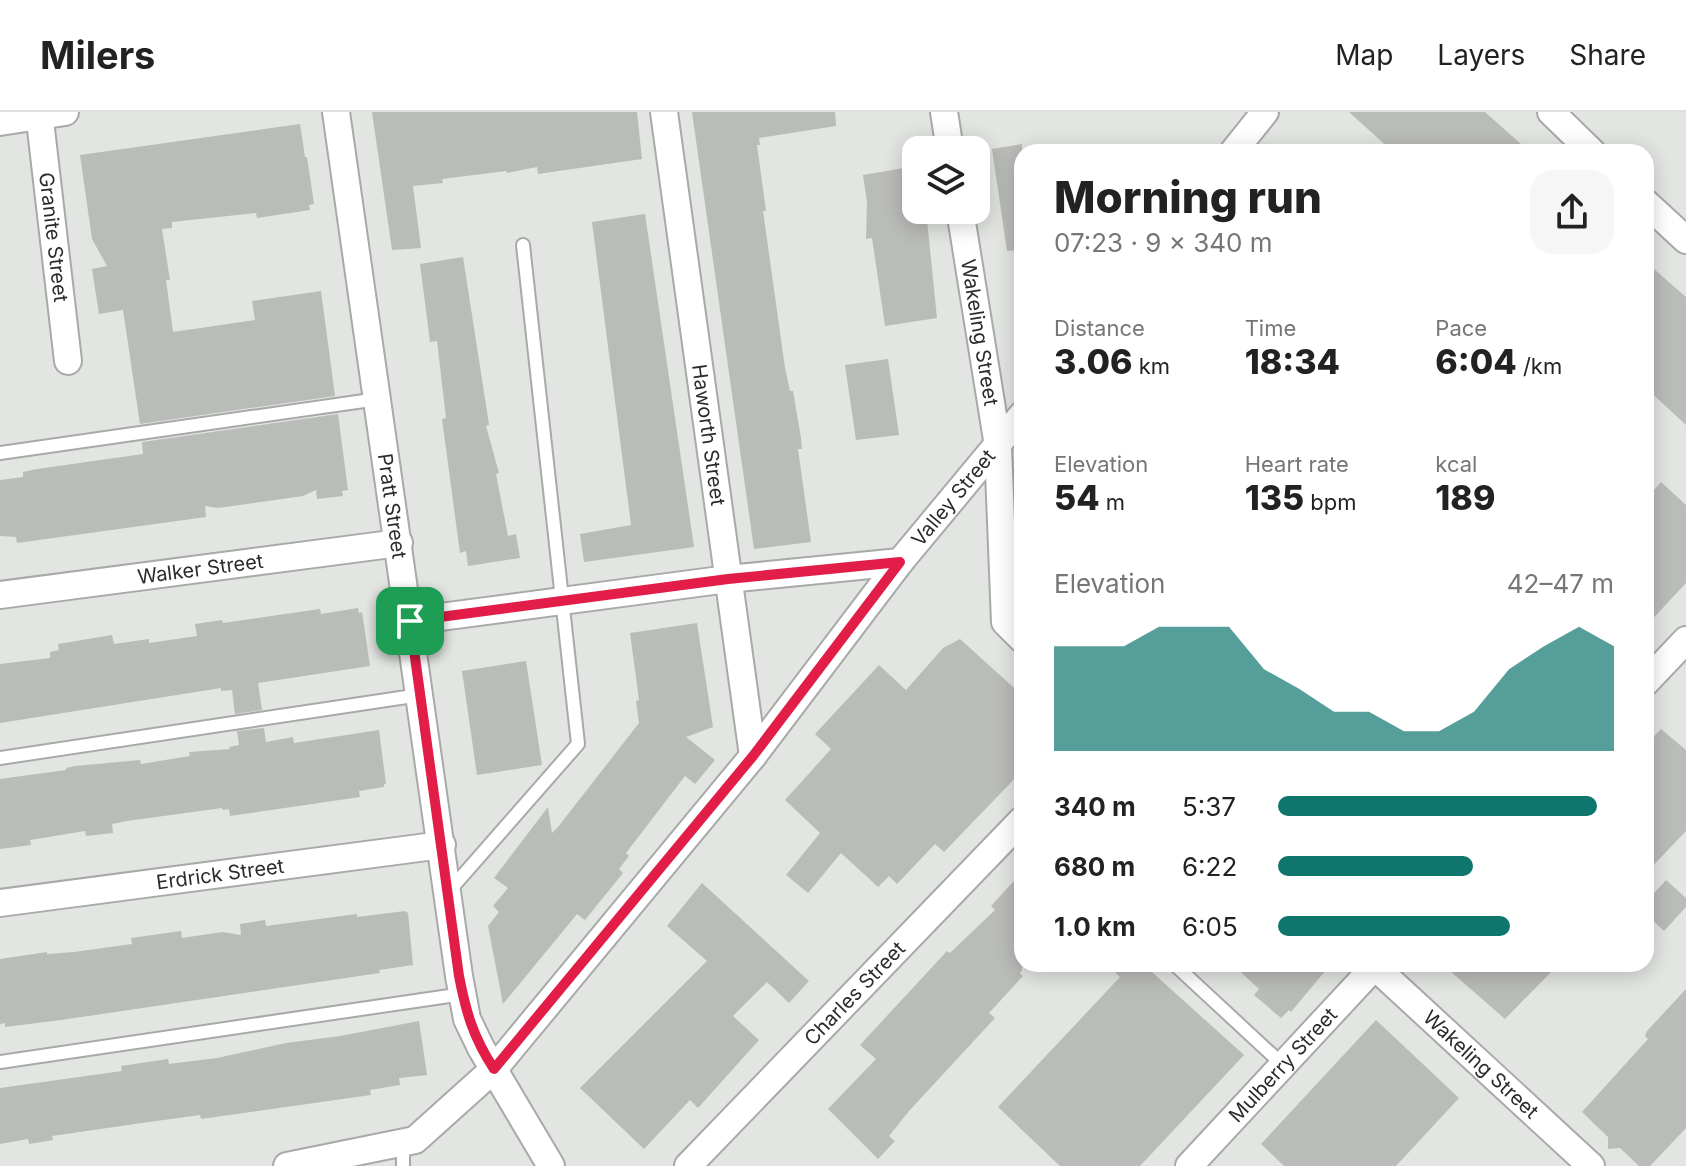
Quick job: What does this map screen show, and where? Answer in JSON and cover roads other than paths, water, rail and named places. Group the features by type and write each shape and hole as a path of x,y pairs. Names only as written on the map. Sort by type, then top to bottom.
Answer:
{"street":[{"name":"Pratt Street","path":"336,112 467,1019 551,1166"},
{"name":"Haworth Street","path":"664,112 753,756"},
{"path":"944,112 948,136"},
{"path":"1239,144 1265,112"},
{"path":"1551,112 1584,144"},
{"path":"0,122 48,113"},
{"name":"Granite Street","path":"48,113 68,361"},
{"path":"1654,210 1686,240"},
{"name":"Wakeling Street","path":"962,224 998,446 1005,622 1014,631"},
{"name":"Valley Street","path":"287,1166 403,1154 494,1069 753,756 900,562 1014,425"},
{"name":"Walker Street","path":"0,595 399,543"},
{"path":"410,621 728,579 900,562"},
{"path":"1654,674 1686,640"},
{"name":"Charles Street","path":"688,1166 1014,828"},
{"name":"Erdrick Street","path":"0,903 442,845"},
{"name":"Mulberry Street","path":"1189,1166 1368,972"},
{"name":"Wakeling Street","path":"1382,972 1591,1166"}],"lane":[{"path":"448,892 578,744 523,245"},
{"path":"0,453 378,399"},
{"path":"0,758 420,695"},
{"path":"1183,972 1283,1065"},
{"path":"0,1062 463,994"}]}
